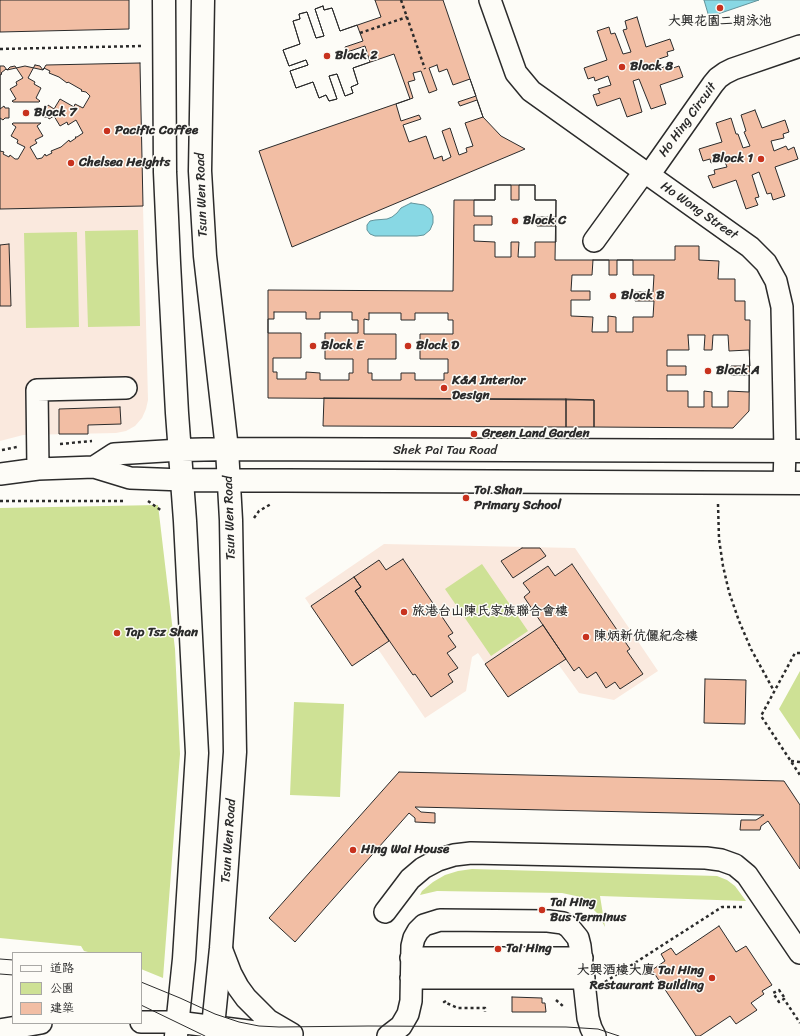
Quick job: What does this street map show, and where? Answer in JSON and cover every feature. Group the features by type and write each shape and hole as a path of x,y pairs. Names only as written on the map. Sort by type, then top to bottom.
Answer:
{"main road":[{"path":"164,0 165,172 169,271 183,480 197,753 184,959 176,1029"},
{"name":"Tsun Wen Road","path":"203,0 200,171 205,256 228,449 234,752 221,948 213,1032"},
{"name":"Shek Pai Tau Road","path":"180,450 792,451"},
{"name":"Shek Pai Tau Road","path":"183,480 792,483"}],"street":[{"name":"Ho Wong Street","path":"490,0 516,73 524,83 540,98 750,247 766,263 791,310 792,483"},
{"name":"Ho Hing Circuit","path":"594,241 647,174 718,78 733,69 800,46"},
{"path":"38,470 37,390 126,388"},
{"name":"Shek Pai Tau Road","path":"94,467 114,454 180,450"},
{"name":"Shek Pai Tau Road","path":"0,474 94,467 130,478 183,480"},
{"path":"385,912 410,879 423,868 438,860 454,855 471,853 706,858 721,860 735,865 747,875 800,953"},
{"path":"388,1036 401,1026 408,1014 411,1001 412,946 414,938 424,925 440,920 557,921 563,923 574,932 580,946 588,1018 595,1036"},
{"path":"221,948 231,974 246,998 268,1020 298,1036"},
{"path":"411,968 583,968"},
{"path":"142,1022 176,1029 287,1036"},
{"path":"0,1030 35,1024"},
{"path":"0,1034 13,1036"}],"path":[{"path":"402,0 425,69"},
{"path":"360,33 407,17"},
{"path":"0,49 144,46"},
{"path":"0,450 26,445 92,441"},
{"path":"0,501 132,501"},
{"path":"718,511 719,539 729,592 751,649 774,691"},
{"path":"800,653 795,653 761,716 800,775"},
{"path":"790,761 800,762"},
{"path":"605,982 722,906 744,907"},
{"path":"784,997 779,990 773,993 779,1002 784,999 800,1023"},
{"path":"444,1002 458,1008 485,1008 485,1012"}],"shaded area":[{"path":"143,206 148,400 142,418 135,426 126,431 116,433 23,435 0,441 0,209"},
{"path":"384,544 575,548 658,671 614,700 579,693 558,664 508,697 478,653 472,657 466,691 425,718 378,649 352,666 305,598"}],"green space":[{"path":"138,230 140,326 88,327 85,231"},
{"path":"77,232 79,327 26,328 24,233"},
{"path":"158,505 175,649 180,754 163,978 142,969 142,952 88,952 84,951 81,946 0,938 0,508"},
{"path":"482,564 528,631 491,656 445,589"},
{"path":"800,671 800,740 779,709"},
{"path":"294,702 344,704 340,797 290,795"},
{"path":"472,869 717,876 727,880 735,886 746,901 600,896 605,927 598,914 588,904 576,896 562,893 437,891 420,895 422,891 433,882 445,875"}],"water":[{"name":"大興花園二期泳池","path":"704,0 759,0 709,17"},
{"path":"411,203 424,205 430,209 433,216 433,223 430,230 424,235 375,236 370,234 367,230 367,225 370,221 392,217 401,208"}],"building":[{"path":"0,0 129,0 129,29 0,32"},
{"path":"375,0 443,0 483,117 501,136 525,149 292,247 259,151 410,99 394,54 353,68 358,84 351,87 353,93 345,96 337,74 329,76 337,99 329,101 326,95 319,98 313,82 296,88 290,71 308,65 306,60 289,66 283,50 300,44 293,21 300,19 299,14 307,12 316,38 324,36 315,9 323,6 324,10 332,8 340,31 381,17"},
{"name":"Block 2","path":"323,6 324,10 332,8 340,31 357,25 363,41 345,47 347,52 365,46 370,62 353,68 358,84 351,87 353,93 345,96 337,74 329,76 337,99 329,101 326,95 319,98 313,82 296,88 290,71 308,65 306,60 289,66 283,50 300,44 293,21 300,19 299,14 307,12 316,38 324,36 315,9"},
{"name":"Block 8","path":"637,17 646,47 670,39 674,50 667,52 668,56 656,60 659,69 671,64 673,68 679,66 683,77 660,85 666,104 651,109 639,79 633,81 642,112 627,117 620,98 597,106 593,95 600,93 598,89 611,85 608,76 595,81 594,77 588,79 584,68 607,60 597,31 609,27 611,34 615,33 623,54 631,52 623,30 627,29 625,21"},
{"name":"Chelsea Heights","path":"140,63 143,206 0,209 0,66 4,66 7,70 25,66 43,70 46,65"},
{"name":"Block 7","path":"35,65 40,66 43,70 44,68 50,71 49,73 59,77 67,83 68,82 82,90 81,91 86,92 90,96 83,108 75,104 74,107 60,99 54,109 48,105 47,107 44,107 44,117 48,117 49,119 54,116 60,126 67,122 68,125 76,120 83,133 75,137 76,138 70,142 69,140 61,147 51,151 52,153 46,156 45,154 42,158 37,159 30,147 37,143 35,140 43,136 37,126 41,123 13,123 12,124 16,127 11,136 18,140 17,143 25,147 18,159 15,159 10,155 9,157 3,154 4,152 0,151 0,118 3,120 5,118 9,118 9,108 5,108 4,106 0,109 0,75 6,69 7,70 10,67 15,66 23,78 16,82 17,85 10,89 16,99 12,101 39,102 40,101 36,98 41,88 28,78"},
{"path":"437,65 439,72 447,69 453,85 470,79 476,96 458,102 460,106 477,100 483,117 465,123 473,146 466,148 467,152 459,155 450,128 442,131 451,157 443,161 442,156 434,159 426,136 409,142 403,125 421,119 419,115 401,121 396,104 413,98 408,82 415,80 413,73 421,71 429,93 437,90 429,68"},
{"name":"Block 1","path":"755,110 762,128 785,120 789,132 783,134 784,138 771,141 774,151 786,146 788,150 794,147 798,159 775,167 785,196 773,200 771,193 767,194 759,172 752,175 759,197 755,198 758,205 746,209 736,180 713,188 708,176 715,174 714,170 727,167 723,157 711,163 710,159 703,161 699,149 722,142 716,123 731,118 736,134 738,134 743,148 750,146 744,132 746,131 741,115"},
{"name":"Block C","path":"495,185 511,185 511,200 519,200 519,185 535,185 535,200 556,200 556,217 537,217 537,226 556,226 556,242 535,242 535,257 518,257 519,242 511,242 511,257 495,257 495,242 474,241 474,225 492,225 492,216 474,216 474,200 495,200"},
{"path":"495,185 535,185 535,200 556,200 555,260 675,260 675,246 699,246 699,260 719,261 718,279 735,279 735,301 745,301 745,320 750,320 749,411 733,428 594,427 594,400 268,398 268,290 453,291 454,200 495,200"},
{"path":"9,244 11,306 0,306 0,245"},
{"name":"Block B","path":"593,260 609,260 609,275 617,275 617,260 633,260 633,275 654,275 653,292 635,292 635,301 654,301 653,317 633,317 633,332 616,332 616,317 608,316 608,332 592,332 593,317 571,316 571,300 590,300 590,291 571,291 572,275 592,275"},
{"name":"Block E","path":"274,312 306,312 306,319 320,319 320,312 352,312 352,320 358,320 358,333 325,333 325,359 353,359 353,373 349,373 349,380 320,380 320,373 306,372 306,379 277,379 277,372 273,372 273,358 301,358 301,333 268,333 268,319 274,319"},
{"name":"Block D","path":"369,313 401,313 401,320 415,320 415,313 448,313 448,320 453,320 453,334 420,334 420,359 448,359 448,373 444,373 444,380 415,380 415,373 401,373 401,380 372,380 372,373 368,373 368,359 396,359 396,334 364,334 364,319 369,320"},
{"name":"Block A","path":"688,335 705,335 704,350 712,350 713,335 728,335 729,351 749,350 750,366 731,366 731,375 749,375 749,392 728,391 728,407 712,407 712,392 704,391 704,407 688,407 688,391 667,391 667,375 686,375 686,366 667,366 667,350 689,350"},
{"path":"324,398 566,399 566,427 323,426"},
{"path":"566,399 594,400 594,427 566,427"},
{"path":"120,407 121,424 88,425 88,434 59,434 59,409"},
{"path":"522,548 540,548 546,556 513,578 501,561"},
{"name":"旅港台山陳氏家族聯合會樓","path":"403,559 453,633 448,636 456,647 447,653 458,668 448,674 453,682 431,697 415,674 413,675 355,591 361,587 354,577 379,560 386,570"},
{"name":"陳炳新伉儷紀念樓","path":"572,564 630,649 627,651 643,674 620,689 615,682 606,688 596,672 587,678 579,667 574,671 524,597 530,592 523,583 548,566 555,576"},
{"path":"354,577 361,587 355,591 389,641 352,666 311,606"},
{"path":"543,625 566,659 508,697 485,664"},
{"path":"705,679 746,680 745,724 704,723"},
{"name":"Hing Wai House","path":"399,772 784,781 800,805 800,869 768,821 761,826 760,830 740,830 741,820 756,820 764,815 415,807 421,812 435,813 435,823 415,822 415,818 409,813 295,942 269,918"},
{"name":"大興酒樓大廈 Tai Hing Restaurant Building","path":"719,926 736,952 746,946 772,985 762,991 764,994 751,1003 757,1010 736,1024 730,1016 700,1036 696,1036 652,970 665,961 661,954 671,948 676,955"},
{"path":"512,997 542,998 542,1003 545,1003 546,1012 512,1012"}],"tram line":[{"path":"0,959 12,960"},
{"path":"0,974 12,975"},
{"path":"142,982 215,1014 239,1022 259,1026 566,1027 598,1029 619,1036"},
{"path":"142,1005 205,1036"}],"place":[{"name":"大興花園二期泳池","path":"720,8"},
{"name":"Block 2","path":"327,56"},
{"name":"Block 8","path":"622,67"},
{"name":"Block 7","path":"26,113"},
{"name":"Pacific Coffee","path":"107,131"},
{"name":"Block 1","path":"761,159"},
{"name":"Chelsea Heights","path":"71,163"},
{"name":"Block C","path":"515,221"},
{"name":"Block B","path":"613,296"},
{"name":"Block E","path":"313,346"},
{"name":"Block D","path":"408,346"},
{"name":"Block A","path":"708,371"},
{"name":"K&A Interior Design","path":"444,388"},
{"name":"Green Land Garden","path":"474,434"},
{"name":"Toi Shan Primary School","path":"466,498"},
{"name":"旅港台山陳氏家族聯合會樓","path":"404,612"},
{"name":"Tap Tsz Shan","path":"117,633"},
{"name":"陳炳新伉儷紀念樓","path":"586,637"},
{"name":"Hing Wai House","path":"353,850"},
{"name":"Tai Hing Bus Terminus","path":"542,910"},
{"name":"Tai Hing","path":"498,949"},
{"name":"大興酒樓大廈 Tai Hing Restaurant Building","path":"712,978"}]}
